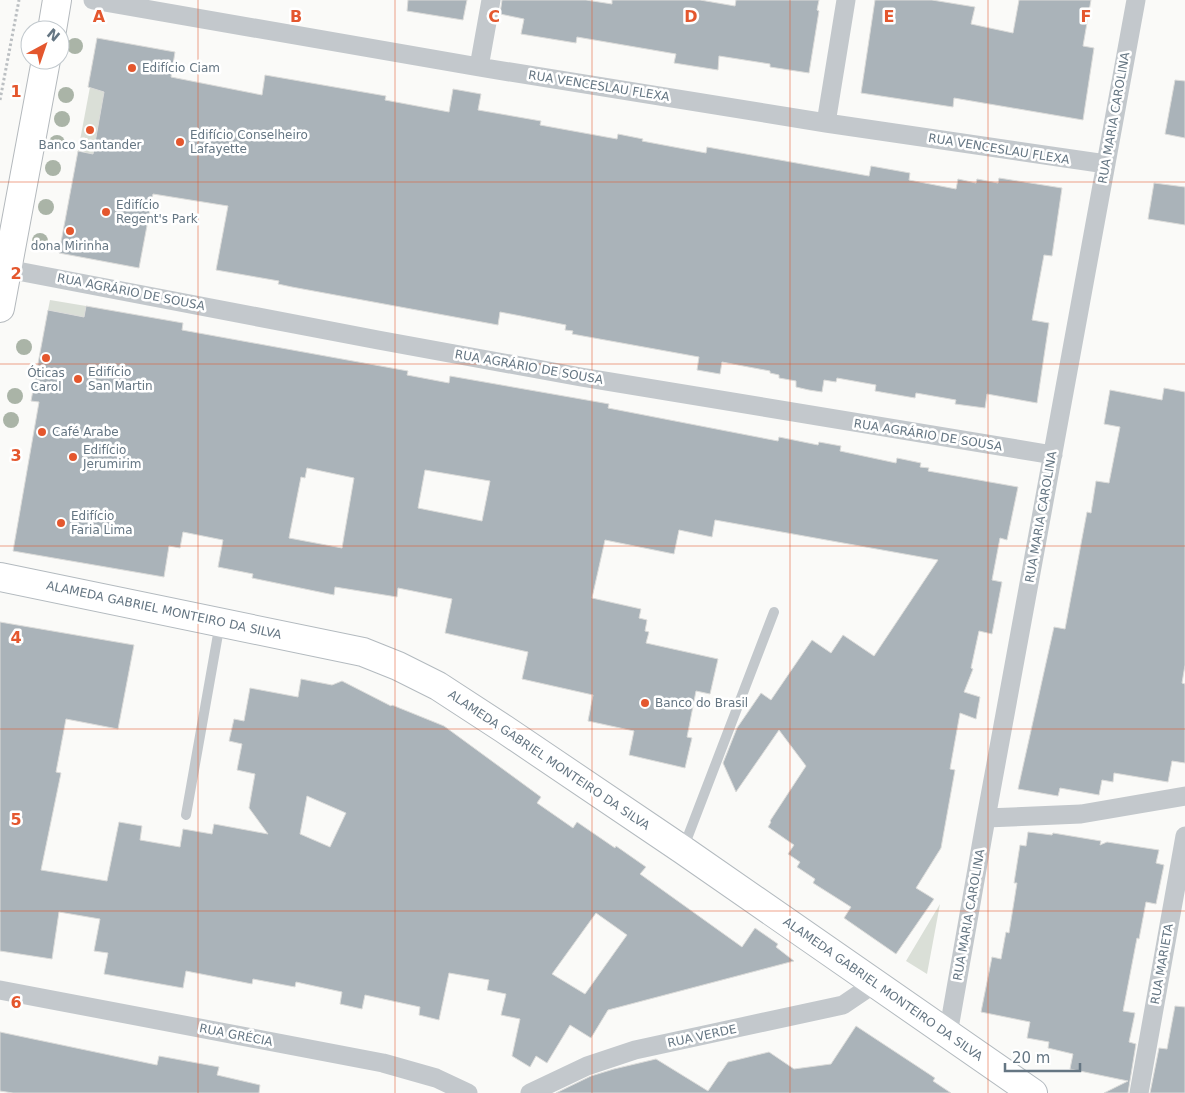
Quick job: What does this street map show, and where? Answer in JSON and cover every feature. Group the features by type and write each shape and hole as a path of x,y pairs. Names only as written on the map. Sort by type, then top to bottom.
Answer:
{"main road":[{"path":"54,20 57,0"},
{"path":"0,308 44,70"},
{"name":"ALAMEDA GABRIEL MONTEIRO DA SILVA","path":"0,577 363,652 398,666 438,686 682,850 1033,1093"}],"street":[{"name":"RUA VENCESLAU FLEXA","path":"93,0 479,67 1106,164"},
{"path":"479,67 491,0"},
{"path":"826,122 846,0"},
{"name":"RUA MARIA CAROLINA","path":"948,1034 1136,0"},
{"name":"RUA AGRÁRIO DE SOUSA","path":"7,269 581,377 1053,456"},
{"path":"986,818 1081,814 1185,796"},
{"name":"RUA MARIETA","path":"1139,1093 1185,836"},
{"name":"RUA VERDE","path":"530,1093 587,1066 635,1050 843,1004 874,984"},
{"name":"RUA GRÉCIA","path":"0,990 383,1063 436,1078 468,1093"}],"lane":[{"path":"682,850 774,612"},
{"path":"186,815 220,621"}],"path":[{"path":"0,100 19,0"}],"shaded area":[{"path":"90,87 105,90 93,154 78,151"},
{"path":"50,300 86,306 84,317 48,310"},
{"path":"940,904 927,974 906,961"}],"building":[{"path":"408,0 467,0 463,20 407,11"},
{"path":"502,0 586,0 612,4 612,0 700,0 735,6 736,0 819,0 817,10 819,11 809,73 770,67 770,64 719,56 718,70 674,63 676,54 577,37 576,43 521,34 524,19 500,14"},
{"path":"875,0 932,0 975,7 971,24 1013,33 1019,0 1091,0 1083,46 1094,48 1083,120 954,98 953,107 861,93"},
{"path":"97,38 175,52 171,77 262,95 265,75 386,96 385,100 449,112 453,89 481,94 478,110 541,121 540,125 617,139 618,134 643,139 642,141 706,153 707,147 869,176 871,166 910,173 909,180 956,189 958,179 976,183 977,179 998,183 999,178 1062,188 1052,256 1044,255 1032,320 1049,323 1037,403 987,394 985,408 955,404 956,400 916,393 915,398 875,391 876,385 837,378 836,382 824,380 822,392 809,390 796,387 796,381 779,378 779,375 770,373 770,371 722,362 720,374 697,370 699,357 572,334 573,331 565,330 566,325 500,312 498,325 292,287 278,284 279,281 216,270 228,206 153,194 139,268 59,253 78,151 93,154 104,92 88,87"},
{"path":"1175,80 1185,81 1185,138 1165,134"},
{"path":"1154,183 1185,187 1185,225 1148,219"},
{"path":"86,306 183,323 182,330 408,371 407,375 449,383 450,376 609,404 608,408 778,441 779,437 818,445 819,442 841,446 840,451 896,463 897,458 921,463 920,467 929,468 928,471 1018,487 1007,540 1000,538 992,580 1002,582 992,634 979,631 971,668 973,669 964,692 980,697 976,719 960,713 950,769 955,770 941,848 916,888 934,899 896,954 844,918 851,907 813,883 815,879 797,867 800,862 788,854 794,845 768,827 806,766 779,730 736,792 723,763 737,728 761,693 771,700 812,640 831,653 843,635 874,656 938,560 715,520 712,537 679,530 674,554 605,540 592,598 641,609 639,618 647,620 645,631 649,632 646,643 718,659 710,694 696,691 687,737 692,738 685,768 629,755 634,731 588,721 593,695 522,679 528,652 445,633 452,599 398,588 397,597 335,587 334,595 252,578 253,574 218,567 223,540 183,532 180,548 169,546 164,577 13,551 39,402 31,401 48,310 84,317","holes":["307,468 354,478 342,548 289,538 301,477 305,478","425,470 490,481 482,521 418,508"]},
{"path":"1164,388 1185,392 1185,665 1182,683 1185,684 1185,763 1172,761 1168,782 1114,773 1113,782 1102,780 1099,795 1060,788 1058,796 1018,789 1054,627 1065,629 1087,512 1091,513 1096,481 1109,483 1120,427 1104,424 1110,390 1162,400"},
{"path":"0,622 134,645 118,729 66,719 56,772 61,773 41,870 107,881 119,822 142,826 140,840 180,847 183,829 212,834 214,824 268,834 249,808 255,774 237,770 242,744 229,741 234,719 244,721 250,688 298,697 301,679 332,685 342,681 391,706 444,726 541,797 537,803 573,828 577,822 646,867 640,874 742,947 755,928 778,944 776,947 794,961 608,1010 591,1038 570,1025 547,1063 536,1056 530,1067 512,1056 520,1019 501,1015 506,994 487,990 489,980 449,973 439,1020 419,1015 420,1007 365,995 362,1009 340,1004 342,992 296,982 295,987 253,979 252,984 186,971 183,988 104,974 108,953 94,951 100,919 59,912 52,959 0,951","holes":["307,796 346,813 330,847 300,834","596,913 627,935 585,994 552,974"]},
{"path":"1028,832 1052,835 1053,833 1101,841 1100,845 1107,842 1159,850 1156,863 1164,865 1156,904 1146,902 1123,1011 1135,1013 1129,1042 1136,1044 1128,1093 1104,1093 1128,1081 1070,1069 1073,1054 1048,1048 1049,1042 1027,1038 1030,1022 981,1012 992,957 1001,959 1006,932 1009,933 1017,883 1014,883 1020,845 1026,846"},
{"path":"1175,1006 1185,1007 1185,1093 1150,1093 1159,1048 1167,1049"},
{"path":"856,1026 935,1078 933,1081 951,1093 556,1093 591,1076 656,1059 708,1091 728,1062 769,1052 794,1069 831,1064"},
{"path":"0,1032 157,1065 159,1056 219,1067 217,1075 260,1085 259,1093 13,1093 0,1091"}],"place":[{"name":"Edifício Ciam","path":"132,68"},
{"name":"Banco Santander","path":"90,130"},
{"name":"Edifício Conselheiro Lafayette","path":"180,142"},
{"name":"Edifício Regent's Park","path":"106,212"},
{"name":"dona Mirinha","path":"70,231"},
{"name":"Óticas Carol","path":"46,358"},
{"name":"Edifício San Martin","path":"78,379"},
{"name":"Café Arabe","path":"42,432"},
{"name":"Edifício Jerumirim","path":"73,457"},
{"name":"Edifício Faria Lima","path":"61,523"},
{"name":"Banco do Brasil","path":"645,703"}]}
